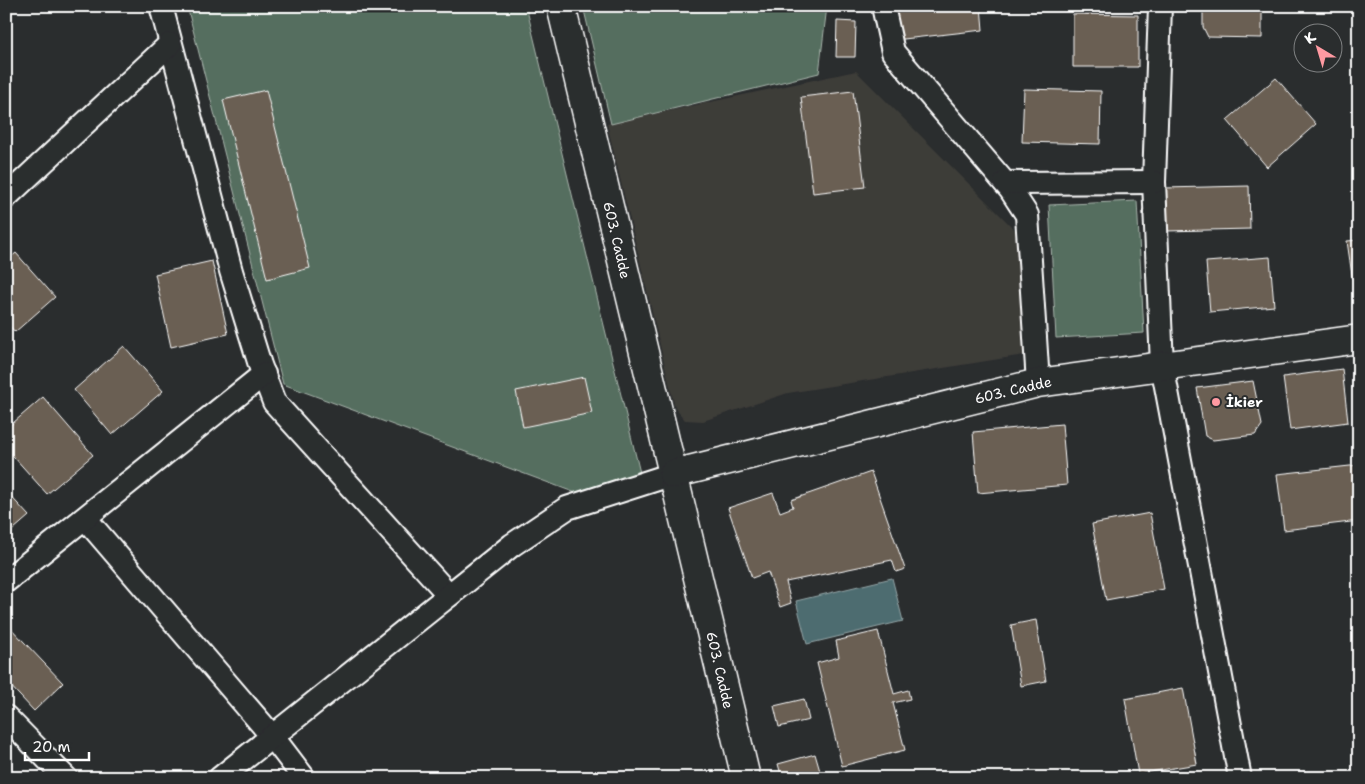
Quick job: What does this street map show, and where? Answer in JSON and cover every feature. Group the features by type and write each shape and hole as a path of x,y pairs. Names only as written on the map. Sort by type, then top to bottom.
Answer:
{"street":[{"path":"161,6 231,271 274,402 448,595"},
{"name":"603. Cadde","path":"561,6 746,778"},
{"path":"884,6 893,52 1005,183 1027,215 1038,383"},
{"path":"1160,6 1154,182 1162,365 1240,778"},
{"path":"6,197 170,44"},
{"path":"1005,183 1154,182"},
{"name":"603. Cadde","path":"673,474 1038,383 1359,339"},
{"path":"6,581 264,374"},
{"path":"220,778 512,545 567,508 673,474"},
{"path":"85,518 272,736 304,778"},
{"path":"6,717 66,778"}],"shaded area":[{"path":"856,71 1020,235 1031,354 788,393 703,421 685,420 675,408 607,124"}],"green space":[{"path":"187,6 526,6 641,477 584,496 283,384"},
{"path":"583,6 827,6 819,73 611,124"},
{"path":"1137,201 1144,333 1056,338 1049,205"}],"water":[{"path":"892,578 903,621 807,644 796,601"}],"building":[{"path":"892,6 981,6 983,30 895,40"},
{"path":"1203,6 1262,6 1262,38 1208,37 1203,27"},
{"path":"1073,14 1138,15 1138,67 1073,67"},
{"path":"837,21 856,22 855,57 836,57"},
{"path":"1276,78 1316,124 1267,167 1227,120"},
{"path":"1024,89 1101,91 1100,144 1022,142"},
{"path":"266,90 310,268 267,279 223,100"},
{"path":"853,91 865,187 813,193 801,97"},
{"path":"1249,186 1250,229 1165,231 1165,188"},
{"path":"1359,240 1359,288 1354,289 1347,241"},
{"path":"16,253 55,297 15,332 6,322 6,261"},
{"path":"1270,257 1274,306 1210,312 1206,262"},
{"path":"212,261 228,334 171,347 155,274"},
{"path":"124,346 163,391 112,435 74,390"},
{"path":"1342,369 1348,422 1290,430 1283,377"},
{"path":"584,377 592,413 523,427 516,391"},
{"path":"1253,381 1262,425 1255,435 1213,440 1205,436 1197,388"},
{"path":"43,397 93,455 47,494 6,448 6,429"},
{"path":"1062,424 1067,485 978,493 973,432"},
{"path":"1359,465 1359,521 1284,530 1277,474"},
{"path":"871,472 905,569 896,572 892,560 786,582 791,603 780,607 768,572 752,578 728,508 773,493 780,512 793,507 791,500"},
{"path":"6,491 29,516 6,536"},
{"path":"1150,513 1164,589 1106,600 1092,524"},
{"path":"1036,620 1046,681 1021,686 1011,625"},
{"path":"6,623 63,683 34,711 6,681"},
{"path":"878,631 894,694 908,690 910,699 893,703 905,750 842,766 817,663 839,657 836,641"},
{"path":"1183,688 1197,764 1138,774 1125,699"},
{"path":"804,699 809,720 779,727 774,706"},
{"path":"815,754 822,778 782,778 778,764"}],"place":[{"name":"İkier","path":"1216,402"}]}
